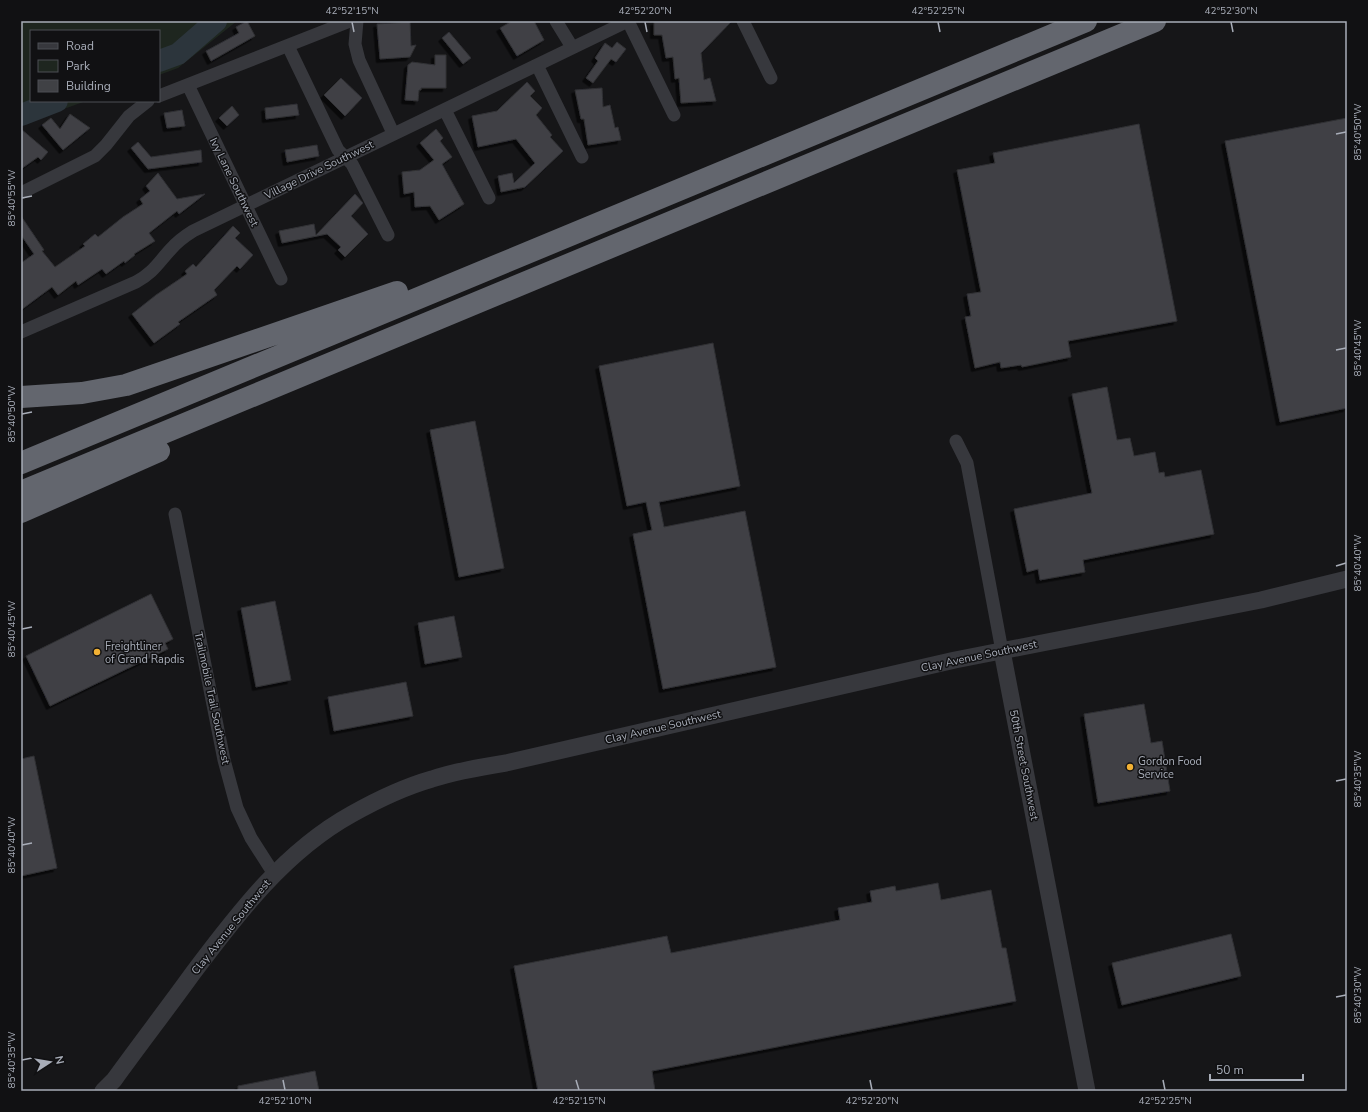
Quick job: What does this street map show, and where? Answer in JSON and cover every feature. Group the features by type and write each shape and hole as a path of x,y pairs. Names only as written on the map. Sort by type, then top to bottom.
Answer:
{"highway":[{"path":"21,463 1086,21"},
{"path":"21,492 1155,21"},
{"path":"21,396 82,393 110,389 136,382 360,304 580,230"},
{"path":"21,512 254,408 421,326"}],"street":[{"path":"160,96 350,21"},
{"path":"357,21 355,44 359,60 393,133"},
{"path":"556,21 572,47"},
{"path":"628,21 674,115"},
{"name":"Village Drive Southwest","path":"21,332 136,282 155,269 171,249 193,231 346,158 393,133 445,110 628,21"},
{"path":"743,21 771,78"},
{"path":"288,46 338,150 352,164 388,235"},
{"path":"537,65 582,157"},
{"name":"Ivy Lane Southwest","path":"188,85 281,279"},
{"path":"21,193 95,156 106,145 128,116 147,102"},
{"path":"445,110 489,198"},
{"name":"50th Street Southwest","path":"956,440 967,463 1087,1091"},
{"name":"Trailmobile Trail Southwest","path":"175,514 224,760 235,802 251,838 274,874"},
{"name":"Clay Avenue Southwest","path":"104,1091 114,1080 243,909 274,874 324,832 350,814 402,789 432,778 459,771 512,762 947,662 1261,600 1347,579"}],"green space":[{"path":"21,21 237,21 178,68 160,75 160,30 30,30 30,102 83,102 21,123"}],"building":[{"path":"247,21 255,36 211,61 206,51 239,33 236,27"},
{"path":"512,21 534,21 544,40 517,56 500,28"},
{"path":"732,21 701,53 704,80 710,78 716,101 681,103 679,78 675,79 673,57 666,58 662,35 654,35 654,22"},
{"path":"410,22 411,46 416,45 410,57 380,59 377,24"},
{"path":"449,32 471,58 463,64 442,38"},
{"path":"617,42 626,49 616,62 611,59 593,83 586,78 598,61 595,58 605,43 612,48"},
{"path":"435,55 446,55 446,88 421,88 421,90 419,90 418,101 405,100 408,65 412,62 435,65"},
{"path":"341,78 362,98 345,116 324,95"},
{"path":"527,82 535,91 530,96 542,108 536,115 552,135 550,137 563,151 525,187 501,192 498,176 512,173 514,183 535,163 516,139 478,147 472,116 497,111"},
{"path":"602,88 603,107 610,105 615,128 618,127 621,140 588,145 584,119 581,119 575,90"},
{"path":"297,104 299,115 266,119 265,108"},
{"path":"232,106 239,115 227,126 219,118"},
{"path":"182,110 185,126 167,128 164,113"},
{"path":"70,114 90,128 63,150 42,125 51,118 60,129"},
{"path":"1347,118 1347,408 1280,422 1225,141"},
{"path":"1139,124 1177,321 1068,341 1071,357 1022,367 1021,365 1001,368 1000,362 975,368 965,317 971,316 967,294 981,292 957,170 995,163 993,153"},
{"path":"21,129 48,152 41,160 38,157 21,169"},
{"path":"436,129 443,138 440,141 452,157 442,164 464,204 439,220 430,206 415,207 414,192 404,194 402,172 420,170 434,160 420,143"},
{"path":"138,142 151,157 201,150 202,162 148,169 131,148"},
{"path":"317,145 319,156 287,162 285,150"},
{"path":"158,173 177,199 205,194 179,214 177,211 149,233 155,241 134,254 135,255 125,263 124,261 106,274 102,269 78,285 76,281 58,295 52,287 21,310 21,263 34,254 21,235 21,216 44,250 42,251 55,267 85,246 83,244 95,234 98,237 123,217 143,204 140,199 150,191 146,186"},
{"path":"355,194 363,203 351,216 368,234 345,257 338,250 341,247 327,234 282,243 279,231 314,224 316,235"},
{"path":"233,226 240,233 235,238 253,255 240,269 237,266 214,290 217,295 178,322 180,324 154,343 132,314 156,295 187,274 185,271 193,264 196,267"},
{"path":"713,343 740,486 659,502 664,527 745,511 776,667 663,689 633,534 652,530 646,502 627,506 599,366"},
{"path":"1107,387 1117,440 1130,438 1134,456 1155,452 1159,473 1164,472 1165,477 1201,470 1214,534 1083,560 1085,572 1040,580 1038,569 1027,572 1014,509 1092,493 1072,394"},
{"path":"475,421 504,568 459,577 430,430"},
{"name":"Freightliner of Grand Rapdis","path":"151,594 173,639 165,643 168,649 50,706 26,656"},
{"path":"275,601 291,680 256,687 241,608"},
{"path":"454,616 462,657 425,664 418,623"},
{"path":"406,682 413,716 334,731 328,697"},
{"name":"Gordon Food Service","path":"1144,704 1151,743 1162,741 1170,791 1098,803 1084,714"},
{"path":"34,756 57,868 21,876 21,759"},
{"path":"938,883 941,900 991,890 1002,948 1006,948 1016,1001 652,1071 655,1091 538,1091 514,966 667,936 671,953 840,920 838,908 872,902 870,891 895,886 896,891"},
{"path":"1231,934 1241,976 1122,1005 1112,963"},
{"path":"315,1071 319,1091 238,1091 238,1086"}],"waterway":[{"path":"160,61 178,54 216,21"},
{"path":"21,115 54,102"}],"place":[{"name":"Freightliner of Grand Rapdis","path":"97,652"},
{"name":"Gordon Food Service","path":"1130,767"}]}
